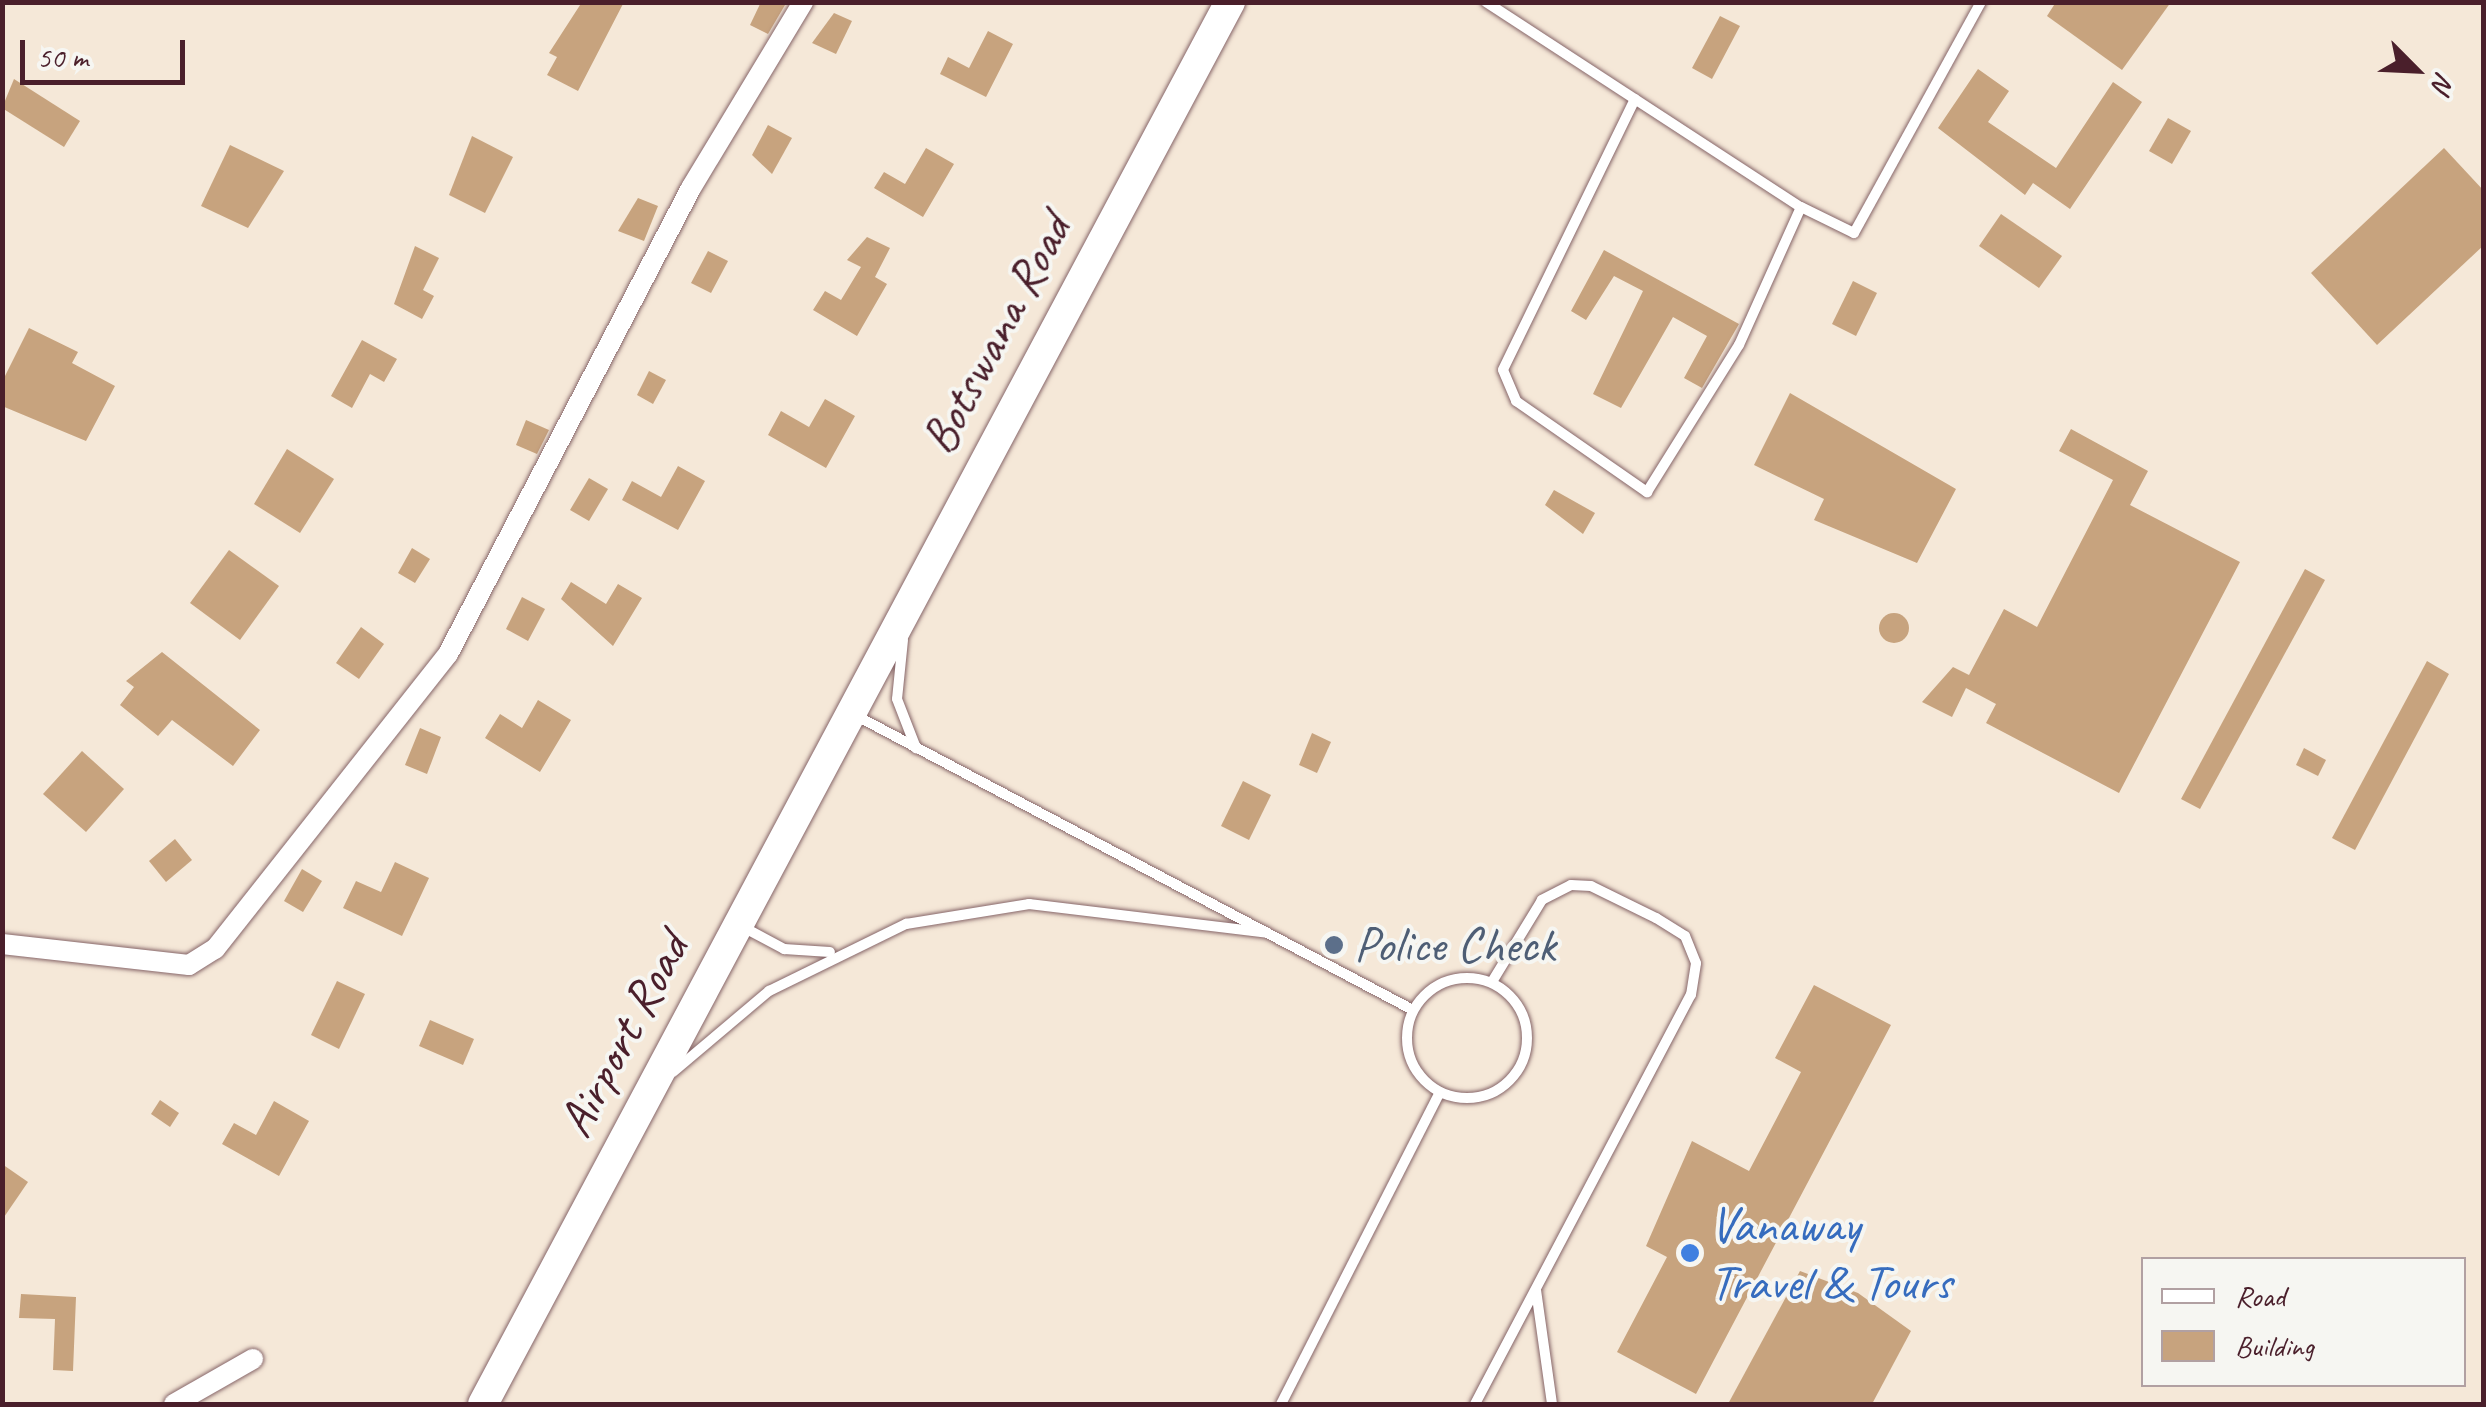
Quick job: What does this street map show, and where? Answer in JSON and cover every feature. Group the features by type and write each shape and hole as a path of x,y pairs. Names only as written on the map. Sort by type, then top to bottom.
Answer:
{"street":[{"path":"2,944 189,965 215,949 448,654 691,188 803,2"},
{"name":"Botswana Road","path":"847,711 1230,2"},
{"name":"Airport Road","path":"483,1404 847,711"},
{"path":"174,1404 253,1359"}],"lane":[{"path":"1486,2 1801,206 1854,233 1981,2"},
{"path":"1635,99 1503,370 1516,401 1648,492 1724,374 1801,206"},
{"path":"916,749 901,719 898,668 920,572"},
{"path":"847,711 1414,1010"},
{"path":"1475,1404 1691,996 1696,963 1684,936 1656,918 1591,886 1571,886 1542,900 1492,982"},
{"path":"633,1113 719,1026 836,952 906,924 1029,904 1267,933"},
{"path":"737,924 784,950 836,952"},
{"path":"1447,980 1492,982 1524,1022 1516,1073 1481,1097 1440,1092 1413,1065 1414,1010 1447,980"},
{"path":"1282,1404 1440,1092"},
{"path":"1536,1288 1552,1404"}],"building":[{"path":"582,2 624,2 578,91 547,75 557,57 549,53"},
{"path":"761,2 785,5 768,34 750,25"},
{"path":"2056,2 2171,2 2122,70 2047,16"},
{"path":"834,13 852,21 836,54 812,43"},
{"path":"1720,16 1740,26 1712,79 1692,68"},
{"path":"988,31 1013,44 986,97 940,74 948,57 969,68"},
{"path":"1978,69 2009,91 1988,122 2056,168 2113,82 2142,102 2070,209 2033,183 2025,195 1938,128"},
{"path":"14,79 80,121 64,147 2,108"},
{"path":"2168,118 2191,131 2172,164 2149,151"},
{"path":"768,125 792,138 772,174 752,155"},
{"path":"472,136 513,157 485,213 449,195"},
{"path":"230,145 284,171 248,228 201,206"},
{"path":"926,148 954,164 923,217 874,188 884,172 905,184"},
{"path":"2444,148 2484,191 2484,245 2377,345 2311,273"},
{"path":"638,198 658,206 644,241 618,231"},
{"path":"2001,214 2062,256 2039,288 1979,246"},
{"path":"867,237 890,248 875,277 887,284 857,336 813,310 825,291 841,300 861,267 847,260"},
{"path":"415,246 439,258 423,290 434,296 422,319 394,304"},
{"path":"1604,250 1739,324 1702,388 1684,378 1707,336 1673,317 1621,408 1593,394 1643,291 1614,276 1586,320 1571,311"},
{"path":"708,251 728,261 711,293 691,283"},
{"path":"1853,281 1877,293 1856,336 1832,324"},
{"path":"29,328 78,352 72,363 115,386 86,441 2,406 2,382"},
{"path":"362,340 397,359 384,382 370,374 352,408 331,396"},
{"path":"649,371 666,380 653,404 637,395"},
{"path":"1790,393 1956,489 1917,563 1814,520 1824,499 1754,465"},
{"path":"825,399 855,416 826,468 768,435 781,411 809,427"},
{"path":"526,420 549,430 537,454 516,445"},
{"path":"2071,429 2148,471 2130,505 2240,562 2119,793 1986,723 1996,704 1966,688 1952,717 1922,702 1953,667 1969,675 2004,609 2037,627 2113,480 2059,451"},
{"path":"287,449 334,479 300,533 254,504"},
{"path":"678,466 705,481 678,530 622,500 632,481 661,497"},
{"path":"589,478 608,489 589,521 570,510"},
{"path":"1554,490 1595,513 1583,534 1545,505"},
{"path":"412,548 430,559 415,583 398,573"},
{"path":"229,550 279,586 240,640 190,603"},
{"path":"2305,569 2325,580 2200,809 2181,799"},
{"path":"571,582 606,604 618,584 642,598 613,646 561,599"},
{"path":"522,597 545,609 528,641 506,629"},
{"path":"1894,613 1904,618 1909,628 1904,638 1894,643 1884,638 1879,628 1884,618"},
{"path":"361,627 384,644 359,679 336,663"},
{"path":"162,652 260,730 233,766 172,720 158,736 120,705 134,687 126,681"},
{"path":"2427,661 2449,674 2355,850 2332,838"},
{"path":"538,700 571,720 540,772 485,738 500,714 522,728"},
{"path":"420,728 441,737 427,774 405,765"},
{"path":"1312,733 1331,742 1317,773 1299,765"},
{"path":"2304,748 2326,760 2318,776 2296,765"},
{"path":"82,751 124,789 86,832 43,794"},
{"path":"1243,781 1271,795 1249,840 1221,826"},
{"path":"175,839 192,860 166,882 149,861"},
{"path":"395,862 429,878 402,936 343,908 356,881 381,892"},
{"path":"302,869 322,881 303,912 284,901"},
{"path":"337,981 365,994 339,1049 311,1035"},
{"path":"1814,985 1891,1025 1696,1394 1617,1352 1667,1257 1646,1246 1692,1141 1749,1171 1801,1072 1775,1058"},
{"path":"430,1020 474,1039 463,1065 419,1046"},
{"path":"160,1100 179,1113 170,1127 151,1114"},
{"path":"274,1101 309,1121 279,1176 222,1144 234,1123 256,1135"},
{"path":"2,1164 28,1182 2,1220"},
{"path":"1800,1271 1858,1293 1911,1331 1872,1404 1728,1404"},
{"path":"21,1294 76,1297 73,1371 53,1370 55,1319 19,1318"}],"place":[{"name":"Police Check","path":"1334,945"},
{"name":"Vanaway Travel & Tours","path":"1690,1253"}]}
